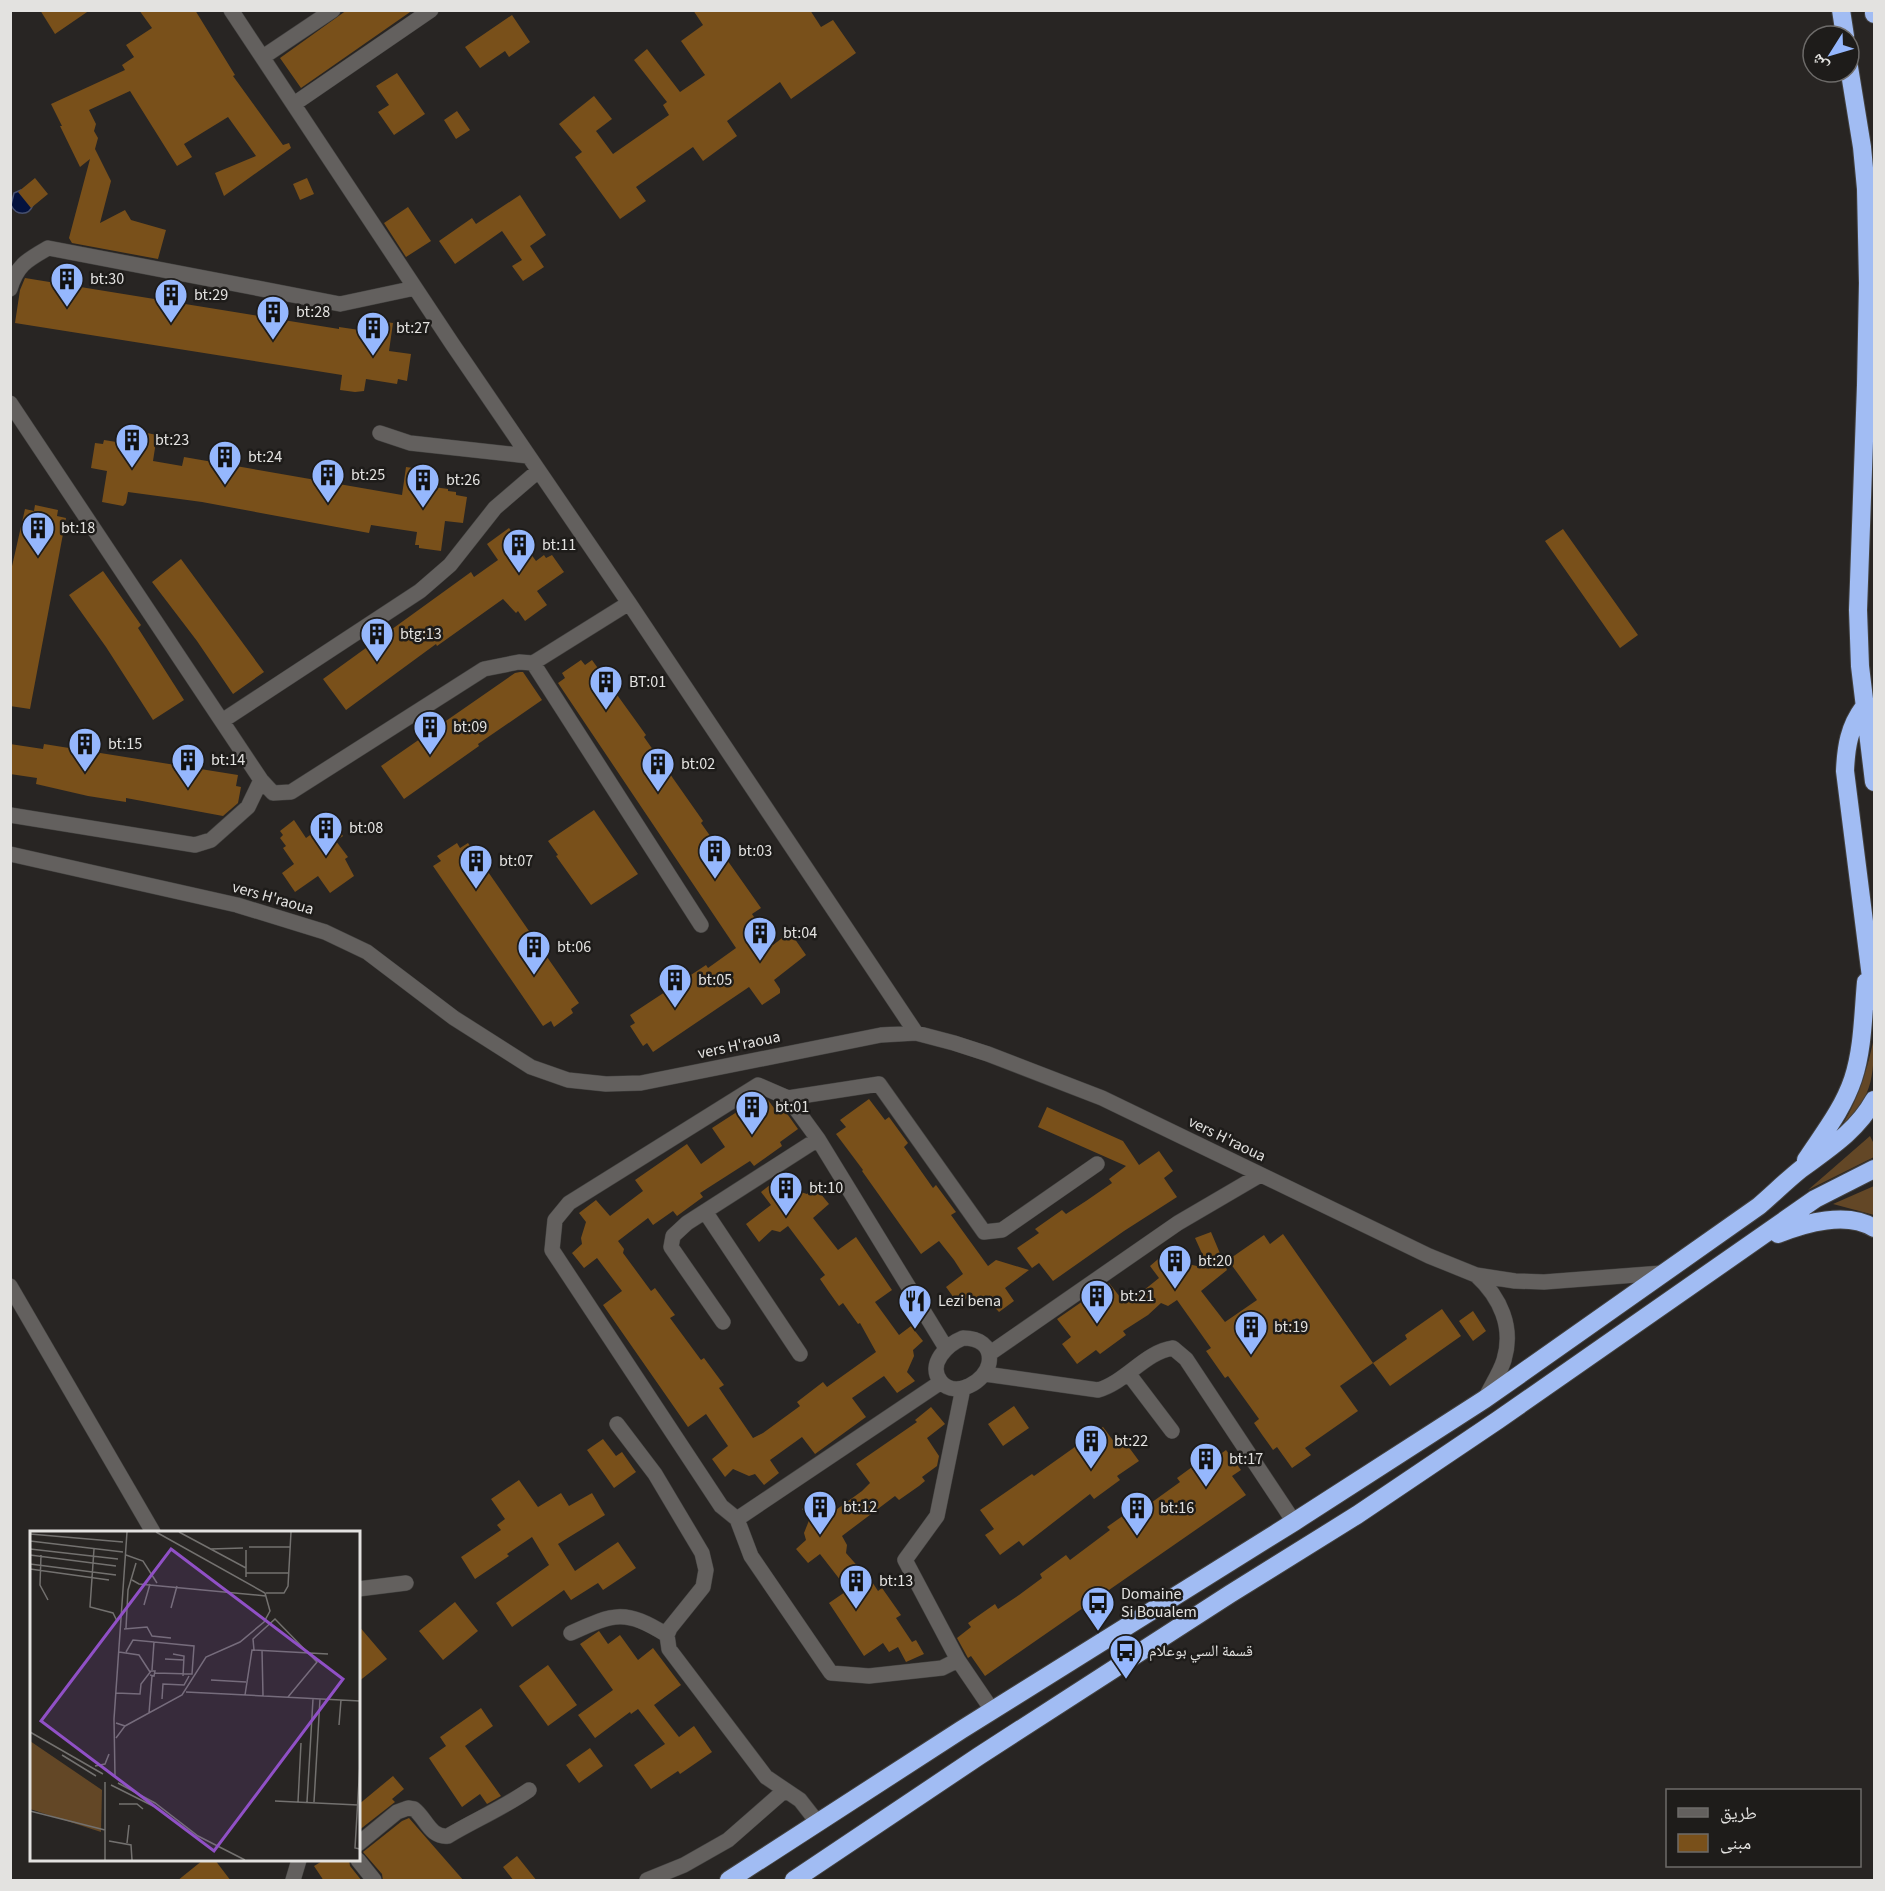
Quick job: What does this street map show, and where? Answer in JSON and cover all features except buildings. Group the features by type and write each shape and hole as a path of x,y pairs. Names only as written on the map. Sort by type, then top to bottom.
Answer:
{"highway":[{"path":"1852,84 1866,189 1868,284 1858,610 1864,707 1875,782"},
{"path":"1864,707 1850,729 1845,754 1845,771 1875,1001"},
{"path":"1799,1171 1839,1109 1853,1079 1859,1052 1868,960"},
{"path":"729,1881 992,1710 1294,1522 1485,1399 1759,1206 1858,1124 1875,1100"},
{"path":"794,1881 979,1756 1357,1515 1488,1427 1815,1199 1875,1169"},
{"path":"1754,1243 1815,1221 1850,1220 1875,1228"}],"street":[{"path":"231,10 916,1033"},
{"path":"263,57 333,10"},
{"path":"294,104 430,10"},
{"path":"10,289 15,272 32,257 48,248 340,304 415,288"},
{"path":"10,403 261,780 273,793 291,792 484,669 519,662 533,663 629,603"},
{"path":"380,433 410,442 528,456"},
{"path":"222,721 420,591 450,565 495,508 538,471"},
{"path":"533,663 701,925"},
{"path":"10,815 195,845 211,840 248,807 261,780"},
{"name":"vers H'raoua","path":"10,854 237,905 325,932 367,952 493,1044 531,1067 568,1080 606,1084 641,1083 847,1041 881,1035 916,1033 988,1054 1102,1098 1429,1256 1476,1275"},
{"path":"788,1098 879,1084 984,1232 1002,1230 1097,1164"},
{"path":"946,1348 818,1139 788,1098 758,1085 569,1203 555,1220 552,1250 721,1506 737,1519 751,1556 831,1673 869,1676 942,1668 958,1660"},
{"path":"723,1322 671,1248 673,1236 687,1223 706,1213 818,1139"},
{"path":"989,1354 1178,1223 1260,1175"},
{"path":"706,1213 800,1354"},
{"path":"1476,1275 1515,1281 1544,1282 1662,1274"},
{"path":"1476,1275 1489,1287 1506,1319 1504,1360 1485,1399"},
{"path":"10,1286 152,1531"},
{"path":"963,1338 980,1341 986,1346 989,1354 989,1364 985,1374 975,1383 963,1388 951,1387 942,1382 937,1371 938,1359 946,1348 963,1338"},
{"path":"985,1374 1098,1390 1111,1386 1166,1349 1173,1348 1180,1353 1294,1522"},
{"path":"1128,1373 1172,1431"},
{"path":"737,1519 942,1382"},
{"path":"963,1388 938,1516 905,1560 958,1660 992,1710"},
{"path":"617,1424 655,1474 705,1561 703,1587 670,1628 667,1635 669,1648 766,1777 800,1800 818,1823"},
{"path":"360,1589 406,1583"},
{"path":"571,1633 598,1620 626,1615 649,1624 667,1635"},
{"path":"360,1842 402,1809 414,1809 434,1834 448,1836 478,1818 506,1806 529,1790"},
{"path":"647,1881 684,1865 728,1840 785,1790"},
{"path":"293,1881 299,1861"},
{"path":"359,1861 374,1881"}],"shaded area":[{"path":"21,190 33,205 26,213 19,213 11,205 14,193"},
{"path":"1874,1038 1873,1070 1867,1093 1855,1113 1835,1137 1849,1114 1859,1090"},
{"path":"1870,1136 1874,1144 1874,1157 1808,1190"},
{"path":"1874,1186 1874,1215 1833,1204"}],"place":[{"name":"bt:30","path":"67,308"},
{"name":"bt:29","path":"171,324"},
{"name":"bt:28","path":"273,341"},
{"name":"bt:27","path":"373,357"},
{"name":"bt:23","path":"132,469"},
{"name":"bt:24","path":"225,486"},
{"name":"bt:25","path":"328,504"},
{"name":"bt:26","path":"423,509"},
{"name":"bt:18","path":"38,557"},
{"name":"bt:11","path":"519,574"},
{"name":"btg:13","path":"377,663"},
{"name":"BT:01","path":"606,711"},
{"name":"bt:09","path":"430,756"},
{"name":"bt:15","path":"85,773"},
{"name":"bt:14","path":"188,789"},
{"name":"bt:02","path":"658,793"},
{"name":"bt:08","path":"326,857"},
{"name":"bt:03","path":"715,880"},
{"name":"bt:07","path":"476,890"},
{"name":"bt:04","path":"760,962"},
{"name":"bt:06","path":"534,976"},
{"name":"bt:05","path":"675,1009"},
{"name":"bt:01","path":"752,1136"},
{"name":"bt:10","path":"786,1217"},
{"name":"bt:20","path":"1175,1290"},
{"name":"bt:21","path":"1097,1325"},
{"name":"Lezi bena","path":"915,1330"},
{"name":"bt:19","path":"1251,1356"},
{"name":"bt:22","path":"1091,1470"},
{"name":"bt:17","path":"1206,1488"},
{"name":"bt:12","path":"820,1536"},
{"name":"bt:16","path":"1137,1537"},
{"name":"bt:13","path":"856,1610"},
{"name":"Domaine Si Boualem","path":"1098,1632"},
{"name":"قسمة السي بوعلام","path":"1126,1680"}]}
